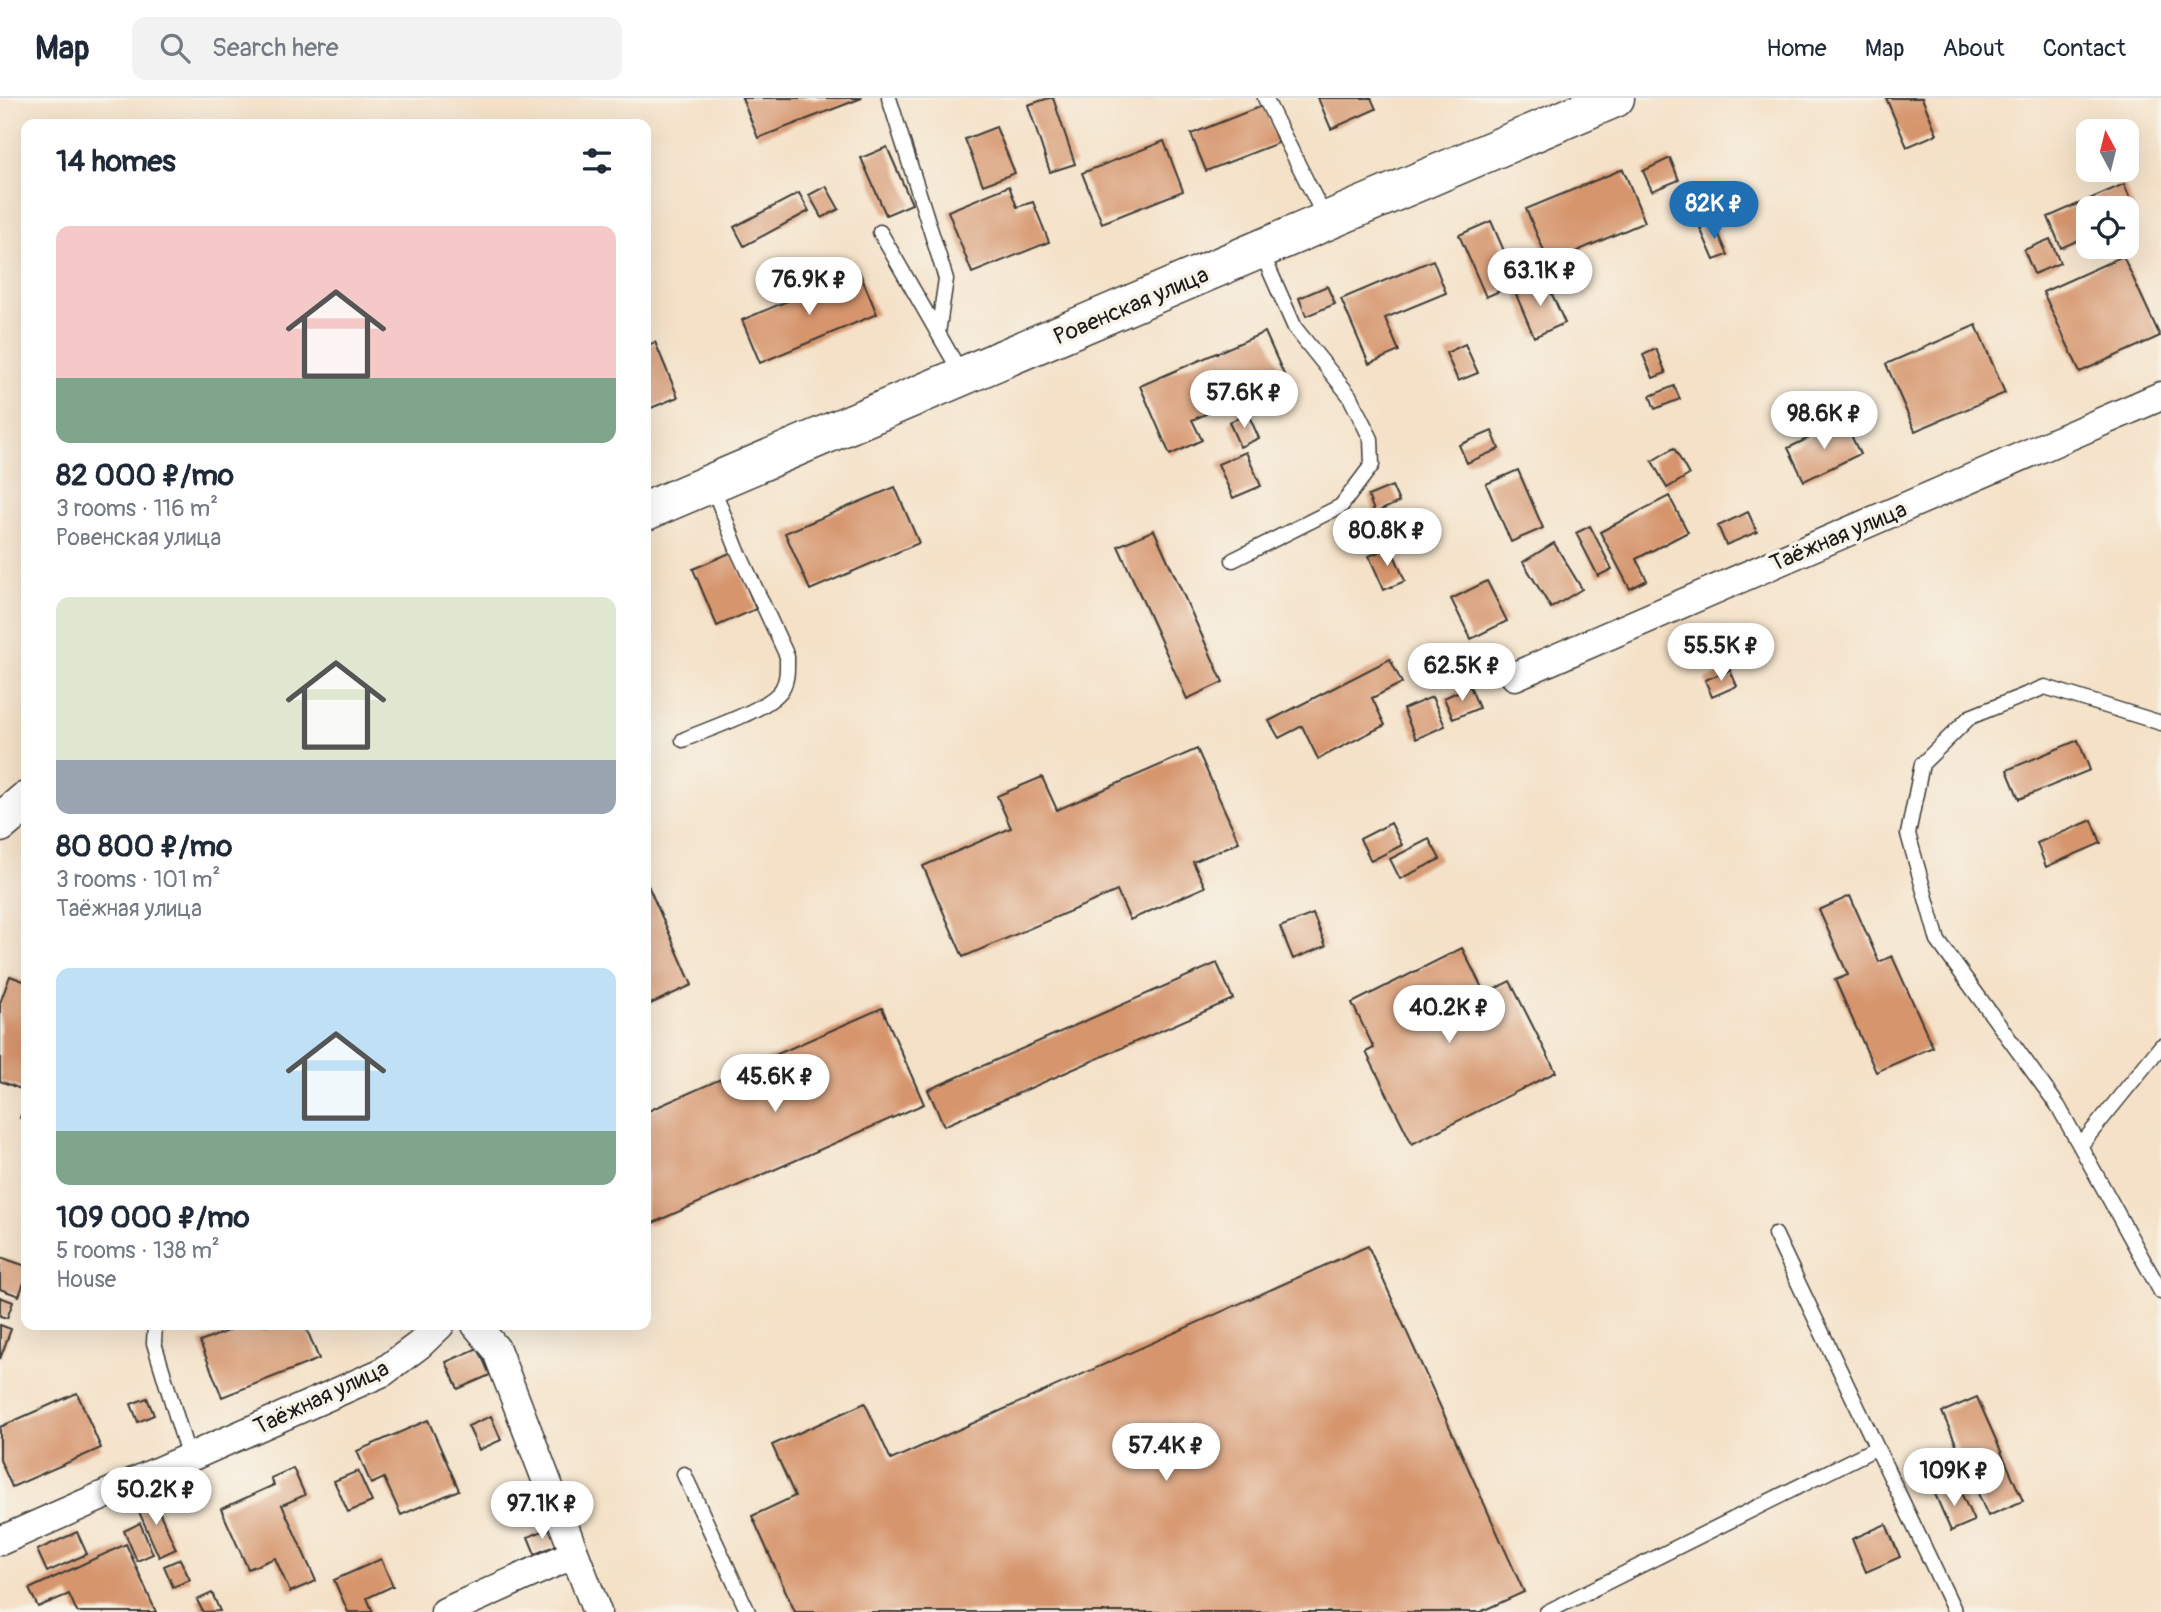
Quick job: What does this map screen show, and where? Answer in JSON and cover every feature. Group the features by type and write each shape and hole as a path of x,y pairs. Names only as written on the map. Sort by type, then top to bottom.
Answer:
{"main road":[{"name":"Ровенская улица","path":"651,509 1261,250 1603,100"},
{"path":"0,823 21,805"}],"street":[{"name":"Таёжная улица","path":"1515,676 2161,396"},
{"name":"Таёжная улица","path":"0,1541 383,1371 435,1330"},
{"path":"480,1330 496,1349 597,1612"},
{"path":"445,1612 574,1554"}],"lane":[{"path":"888,98 946,279 938,333"},
{"path":"1265,98 1326,221"},
{"path":"880,233 962,376"},
{"path":"1233,560 1341,506 1372,465 1371,439 1349,395 1295,328 1261,250"},
{"path":"683,740 771,701 782,689 788,674 787,656 737,549 711,483"},
{"path":"2161,723 2045,687 1970,717 1922,764 1908,834 1938,941 2057,1106 2161,1292"},
{"path":"2080,1146 2161,1046"},
{"path":"1776,1234 1955,1612"},
{"path":"155,1330 154,1343 188,1458"},
{"path":"1547,1612 1876,1448"},
{"path":"684,1474 748,1612"}],"building":[{"path":"742,98 862,98 758,138"},
{"path":"1053,98 1075,164 1050,172 1028,105"},
{"path":"1318,98 1371,98 1376,109 1331,129"},
{"path":"1886,98 1922,98 1937,134 1907,147"},
{"path":"1264,105 1278,143 1206,171 1191,134"},
{"path":"996,127 1015,173 983,185 965,139"},
{"path":"1164,141 1183,191 1102,223 1082,173"},
{"path":"887,147 912,204 886,215 861,158"},
{"path":"1670,158 1679,180 1652,191 1643,171"},
{"path":"1623,169 1645,222 1549,263 1526,209"},
{"path":"2124,184 2129,196 2096,196"},
{"path":"826,186 839,209 822,218 809,195"},
{"path":"1009,186 1017,207 1033,202 1049,242 972,273 948,211"},
{"path":"799,193 809,211 744,246 734,227"},
{"path":"2076,205 2076,241 2061,248 2048,217"},
{"path":"1491,221 1518,283 1486,297 1459,235"},
{"path":"1713,222 1728,255 1714,260 1700,228"},
{"path":"2050,239 2060,263 2034,274 2024,250"},
{"path":"2116,259 2124,259 2160,336 2080,372 2043,292"},
{"path":"1433,260 1446,293 1385,318 1399,351 1369,364 1341,299"},
{"path":"859,271 877,314 760,363 742,320"},
{"path":"1545,279 1565,323 1534,337 1515,292"},
{"path":"1327,286 1335,304 1306,316 1299,298"},
{"path":"1976,325 2005,393 1915,431 1886,364"},
{"path":"1265,332 1286,379 1192,420 1202,440 1170,455 1140,386"},
{"path":"655,342 678,397 651,408 651,344"},
{"path":"1465,344 1478,373 1458,381 1446,353"},
{"path":"1656,349 1666,373 1653,378 1643,355"},
{"path":"1674,386 1680,399 1655,409 1650,396"},
{"path":"1248,414 1259,438 1240,447 1229,422"},
{"path":"1844,421 1860,454 1804,481 1788,448"},
{"path":"1492,431 1499,449 1467,463 1459,445"},
{"path":"1674,448 1689,475 1667,488 1652,461"},
{"path":"1246,452 1261,486 1233,498 1218,464"},
{"path":"1518,470 1543,528 1511,542 1486,484"},
{"path":"1392,486 1399,502 1375,513 1368,496"},
{"path":"895,487 919,543 810,590 785,533"},
{"path":"1669,496 1688,532 1636,559 1647,580 1630,589 1600,532"},
{"path":"1748,512 1757,532 1726,545 1718,526"},
{"path":"1590,526 1612,569 1598,576 1576,533"},
{"path":"1154,530 1223,682 1187,699 1118,546"},
{"path":"1554,543 1582,589 1551,608 1523,562"},
{"path":"1391,547 1405,581 1384,590 1369,556"},
{"path":"732,552 756,609 717,626 693,569"},
{"path":"1487,581 1507,621 1471,639 1451,599"},
{"path":"1390,659 1402,683 1372,698 1385,725 1318,759 1302,726 1279,738 1269,721"},
{"path":"1730,670 1737,686 1712,697 1705,680"},
{"path":"1470,686 1479,708 1453,719 1444,698"},
{"path":"1432,697 1445,726 1416,739 1403,709"},
{"path":"2078,740 2090,770 2019,799 2007,770"},
{"path":"1197,749 1239,842 1193,862 1205,887 1130,920 1117,891 963,957 923,866 1011,828 997,796 1042,777 1057,810"},
{"path":"2092,820 2101,843 2046,867 2037,843"},
{"path":"1391,823 1402,845 1371,861 1360,839"},
{"path":"1429,839 1440,859 1400,879 1390,859"},
{"path":"651,892 692,985 651,1004"},
{"path":"1850,896 1879,962 1892,956 1933,1047 1876,1072 1835,980 1848,975 1819,910"},
{"path":"1313,914 1326,946 1293,959 1280,927"},
{"path":"1462,948 1485,994 1510,981 1556,1072 1412,1144 1366,1052 1374,1048 1352,1003"},
{"path":"1217,963 1233,999 944,1126 928,1090"},
{"path":"10,976 21,980 21,1089 0,1081 0,1003"},
{"path":"882,1008 924,1104 651,1224 651,1110"},
{"path":"1368,1246 1524,1592 1480,1612 795,1612 752,1516 795,1496 772,1445 865,1403 891,1460"},
{"path":"0,1257 21,1264 19,1296 0,1289"},
{"path":"0,1297 13,1302 7,1318 0,1316"},
{"path":"0,1325 11,1329 0,1359"},
{"path":"230,1330 307,1330 319,1359 222,1397 200,1342"},
{"path":"478,1348 490,1375 458,1389 446,1362"},
{"path":"77,1393 101,1448 12,1487 0,1460 0,1427"},
{"path":"1977,1397 2023,1501 1988,1516 1942,1412"},
{"path":"147,1398 154,1415 138,1422 131,1404"},
{"path":"491,1416 501,1440 479,1450 468,1426"},
{"path":"428,1420 459,1490 401,1515 384,1478 371,1484 357,1451"},
{"path":"293,1468 305,1495 282,1505 316,1581 290,1592 275,1558 248,1569 221,1509 274,1485 271,1478"},
{"path":"358,1471 372,1502 348,1512 334,1481"},
{"path":"1957,1484 1974,1521 1951,1531 1935,1494"},
{"path":"153,1498 176,1549 159,1557 136,1505"},
{"path":"140,1523 153,1554 137,1561 124,1531"},
{"path":"1886,1524 1900,1557 1866,1572 1852,1539"},
{"path":"550,1528 557,1545 535,1554 528,1537"},
{"path":"77,1532 87,1554 47,1572 37,1550"},
{"path":"126,1544 156,1612 77,1612 69,1594 38,1607 29,1589"},
{"path":"180,1559 190,1580 173,1587 164,1566"},
{"path":"381,1559 393,1586 367,1598 373,1612 348,1612 334,1580"},
{"path":"212,1593 220,1611 203,1612 197,1600"}]}
